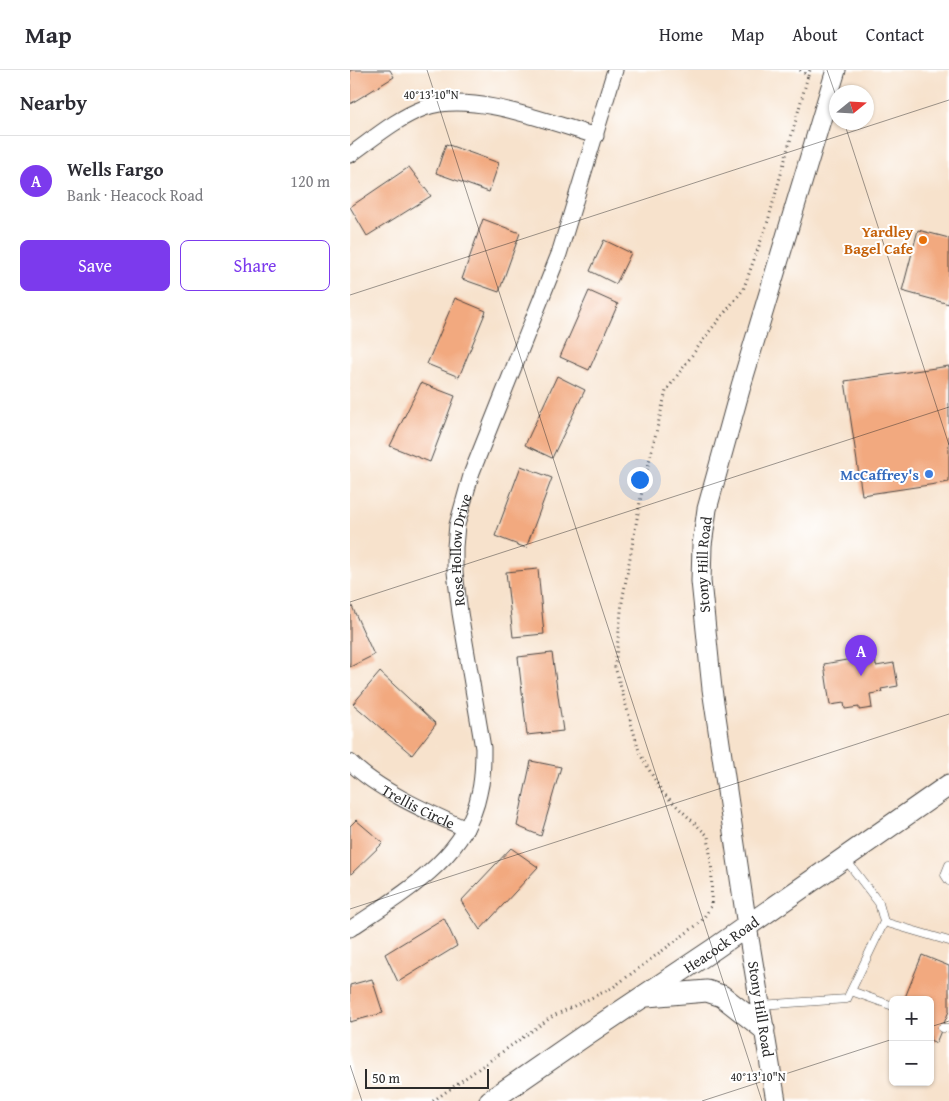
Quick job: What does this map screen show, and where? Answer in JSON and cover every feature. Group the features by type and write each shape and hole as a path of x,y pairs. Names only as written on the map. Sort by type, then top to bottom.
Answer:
{"main road":[{"name":"Heacock Road","path":"490,1101 949,786"},
{"path":"644,996 707,991 722,996 764,1029"}],"street":[{"name":"Rose Hollow Drive","path":"350,929 405,892 454,847 466,829 479,795 483,770 483,748 456,580 455,547 457,525 472,472 560,254 615,70"},
{"name":"Stony Hill Road","path":"776,1101 747,926 704,626 701,582 702,545 707,509 741,386 836,70"},
{"path":"350,155 397,121 424,108 444,104 466,103 496,107 596,136"},
{"name":"Trellis Circle","path":"350,762 375,782 426,811 466,829"}],"lane":[{"path":"844,859 879,903 884,922 849,995"},
{"path":"949,865 945,875 949,881"},
{"path":"884,922 949,940"},
{"path":"760,1005 849,995 889,1005"}],"path":[{"path":"800,70 808,76"},
{"path":"433,1101 553,1016 612,988 701,922 711,906 712,872 708,836 662,792 640,754 615,667 622,602 642,492 666,391 709,332 743,290 768,222 810,70"}],"building":[{"path":"350,70 390,70 394,77 350,104"},
{"path":"446,144 499,163 489,192 436,173"},
{"path":"409,167 431,196 367,236 350,207"},
{"path":"483,219 520,233 499,292 462,279"},
{"path":"918,230 949,238 949,304 902,291"},
{"path":"604,240 631,253 616,284 590,271"},
{"path":"589,291 618,304 589,370 560,357"},
{"path":"455,298 486,311 459,377 427,364"},
{"path":"949,366 949,482 862,495 845,381"},
{"path":"557,376 585,390 552,458 525,445"},
{"path":"421,383 455,396 430,462 390,446"},
{"path":"521,466 552,478 526,548 495,536"},
{"path":"538,569 544,634 513,637 506,572"},
{"path":"350,602 374,655 350,667"},
{"path":"552,653 563,731 527,735 518,657"},
{"path":"875,655 876,666 894,663 898,686 881,689 882,692 870,694 872,708 859,710 859,707 845,709 844,703 830,705 824,664"},
{"path":"380,672 436,724 412,755 353,704"},
{"path":"531,761 561,767 541,836 517,826"},
{"path":"356,820 383,843 350,875 350,826"},
{"path":"511,848 538,867 480,930 461,901"},
{"path":"444,918 457,946 398,982 385,954"},
{"path":"922,955 949,966 949,1011 936,1043 934,1042 934,996 906,996"},
{"path":"372,979 383,1013 350,1022 350,985"}],"place":[{"name":"Yardley Bagel Cafe","path":"923,240"},
{"name":"McCaffrey's","path":"929,474"},
{"name":"Wells Fargo","path":"861,676"}]}
